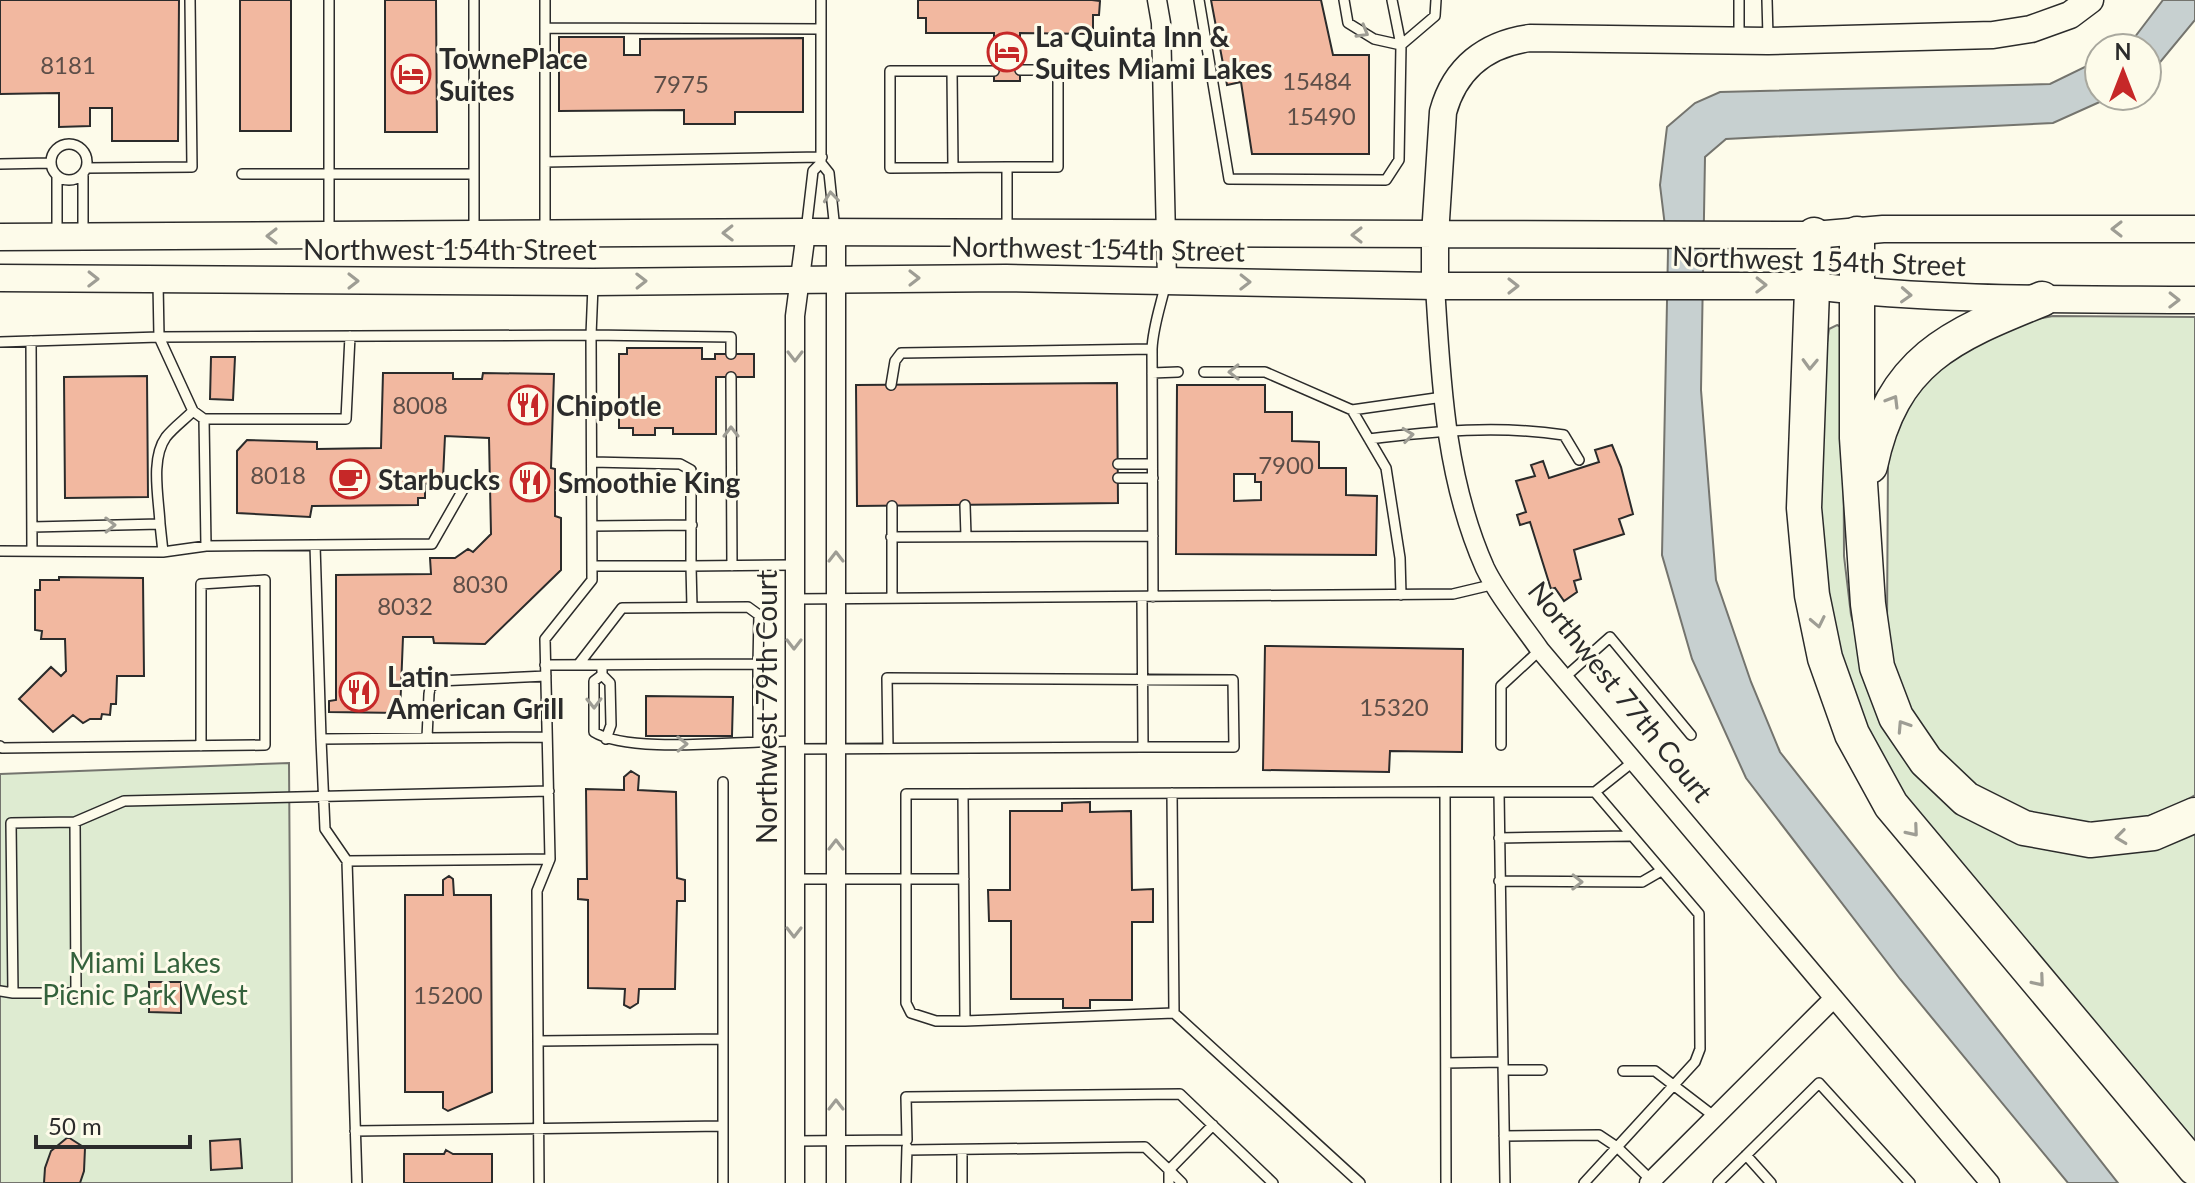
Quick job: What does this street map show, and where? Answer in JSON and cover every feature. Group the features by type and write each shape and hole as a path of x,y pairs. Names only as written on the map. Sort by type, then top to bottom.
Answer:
{"highway":[{"path":"1857,234 1857,438 1868,604 1877,667 1896,717 1926,761 1966,799 2024,828 2090,840 2153,833 2195,815"},
{"path":"1814,235 1804,508 1812,595 1825,658 1852,734 1891,805 2195,1168"},
{"path":"1863,501 1881,422 1907,380 1934,352 1961,333 2042,299"}],"main road":[{"name":"Northwest 77th Court","path":"1435,286 1443,112 1448,94 1470,62 1509,41 1530,38 1768,41 1993,35 2031,29 2070,15 2090,0"},
{"name":"Northwest 154th Street","path":"0,237 806,232 1814,235 1857,234 1883,229 2195,229"},
{"name":"Northwest 154th Street","path":"0,278 593,282 836,278 1167,280 1435,286 1813,286 1857,291 2042,299 2195,300"}],"street":[{"path":"1157,0 1161,23 1167,280"},
{"name":"Northwest 79th Court","path":"795,1183 795,316 806,232"},
{"path":"836,234 836,1183"},
{"name":"Northwest 77th Court","path":"1435,286 1446,430 1460,503 1495,584 1540,650 1990,1183"},
{"path":"1650,1182 1834,998"}],"lane":[{"path":"57,176 70,180 84,171 192,167 190,0"},
{"path":"329,0 329,235"},
{"path":"474,0 474,235"},
{"path":"545,0 545,235"},
{"path":"821,0 822,160 829,173 836,234"},
{"path":"1199,0 1229,179 1386,180 1399,160 1401,45 1392,0"},
{"path":"1344,0 1348,23 1374,39 1401,45"},
{"path":"1401,45 1435,16 1436,0"},
{"path":"1739,0 1739,40"},
{"path":"1767,0 1768,41"},
{"path":"545,28 821,29"},
{"path":"994,71 890,71 890,168 1058,167 1058,70 1020,70"},
{"path":"952,71 953,167"},
{"path":"67,143 75,144 85,154 70,236 57,176 50,163 54,150 67,143"},
{"path":"545,162 822,160"},
{"path":"806,232 813,171 822,160"},
{"path":"0,164 50,163"},
{"path":"1007,167 1007,234"},
{"path":"242,174 474,174"},
{"path":"158,280 159,337 193,411 204,419 346,419 350,336"},
{"path":"1153,597 1153,326 1167,280"},
{"path":"539,1183 537,891 550,859 545,639 592,580 593,282"},
{"path":"0,342 159,337 731,337 731,354"},
{"path":"31,341 32,551"},
{"path":"891,385 895,361 901,353 1152,349"},
{"path":"1152,373 1178,372"},
{"path":"1204,372 1265,372 1352,410 1443,397"},
{"path":"731,377 732,566"},
{"path":"1352,410 1386,468 1400,558 1401,595"},
{"path":"163,552 157,466 160,450 164,439 193,411"},
{"path":"204,419 206,546"},
{"path":"1369,439 1446,430 1532,431 1564,435 1579,460"},
{"path":"592,462 687,466 691,470 692,607"},
{"path":"1118,464 1152,464"},
{"path":"1118,478 1153,478"},
{"path":"0,551 163,552 206,546 432,544 468,481"},
{"path":"965,505 966,536"},
{"path":"892,506 892,598"},
{"path":"32,527 160,524"},
{"path":"592,526 692,525"},
{"path":"891,537 1153,536"},
{"path":"315,545 325,829 347,861 357,1183"},
{"path":"592,566 794,565"},
{"path":"0,746 201,746 265,745 265,580 201,584 201,746"},
{"path":"794,599 1453,594 1495,584"},
{"path":"1142,597 1143,747"},
{"path":"578,665 622,608 748,607 759,615 758,742"},
{"path":"1564,678 1610,637 1691,735"},
{"path":"1501,745 1501,686 1540,650"},
{"path":"427,738 430,688 438,681 578,665 602,670 758,664"},
{"path":"602,670 594,681 594,732 606,739 672,744 758,742 836,749 1234,747 1233,680 887,678 888,748"},
{"path":"602,670 610,683 611,725 606,739"},
{"path":"321,739 547,737"},
{"path":"1360,1183 1174,1013 965,1021 922,1018 911,1013 906,1003 906,794 1595,792 1634,761"},
{"path":"723,782 723,1183"},
{"path":"13,993 11,823 75,822 124,801 549,791"},
{"path":"1445,792 1446,1183"},
{"path":"1499,792 1505,1183"},
{"path":"1584,1183 1695,1062 1700,1049 1699,914 1595,792"},
{"path":"1172,793 1174,1013"},
{"path":"963,794 965,1021"},
{"path":"0,991 76,993 75,822"},
{"path":"1499,838 1630,836"},
{"path":"347,861 550,859"},
{"path":"1499,881 1642,882 1661,871"},
{"path":"794,879 964,879"},
{"path":"538,1041 723,1039"},
{"path":"1446,1063 1542,1070"},
{"path":"1623,1071 1655,1071 1715,1117"},
{"path":"1718,1183 1819,1083 1910,1183"},
{"path":"906,1183 906,1097 1180,1094 1273,1183"},
{"path":"1169,1183 1169,1170 1213,1125"},
{"path":"355,1131 723,1126"},
{"path":"1504,1136 1599,1135 1617,1147 1650,1182"},
{"path":"795,1141 836,1140 962,1150 1145,1147 1182,1183"},
{"path":"962,1150 962,1183"},
{"path":"1746,1155 1771,1183"}],"green space":[{"path":"2053,316 2195,317 2195,795 2143,818 2111,825 2040,817 1978,792 1923,738 1891,661 1887,627 1888,459 1891,434 1918,386 1989,328"},
{"path":"1837,325 1841,327 1843,339 1844,556 1851,615 1863,659 1987,823 2195,824 2195,1141 1908,802 1871,740 1844,675 1820,544 1823,370 1829,329"},
{"name":"Miami Lakes Picnic Park West","path":"289,763 292,1183 0,1183 0,774"}],"shaded area":[{"path":"2163,0 2195,0 2195,20 2163,59 2163,32 2139,32"},
{"path":"2083,68 2083,110 2053,123 1726,139 1705,157 1701,390 1716,580 1751,682 1780,752 2118,1183 2068,1183 1900,979 1746,778 1692,659 1662,555 1668,251 1660,185 1667,127 1695,103 1720,92 2050,84"}],"building":[{"path":"0,0 179,0 178,141 112,141 112,108 90,108 90,126 59,127 59,93 0,94"},
{"path":"240,0 291,0 291,131 240,131"},
{"name":"TownePlace Suites","path":"385,0 436,0 437,132 385,132"},
{"name":"La Quinta Inn & Suites Miami Lakes","path":"918,0 1100,1 1099,15 1093,15 1093,34 1020,33 1020,81 994,81 994,33 926,33 926,18 918,18"},
{"path":"1211,0 1321,0 1333,55 1369,55 1369,154 1252,154 1241,82 1227,85"},
{"path":"559,37 624,37 624,55 640,55 640,39 803,38 803,112 735,112 735,124 684,124 684,110 559,111"},
{"path":"627,348 702,348 702,359 715,359 715,354 754,354 754,377 716,377 716,434 673,434 673,428 655,428 655,435 633,435 633,428 619,428 619,354 627,354"},
{"path":"211,357 235,357 233,400 210,399"},
{"path":"383,373 453,373 453,379 482,379 483,373 554,374 551,468 555,469 555,516 561,518 561,570 485,644 434,643 433,637 403,637 400,713 329,712 329,701 336,700 336,575 431,574 430,558 455,558 468,549 473,552 491,534 489,438 445,436 443,478 430,478 429,483 425,484 425,498 418,498 418,505 312,506 310,517 237,513 237,451 247,440 317,442 317,449 381,448"},
{"path":"147,376 148,497 65,498 64,377"},
{"path":"1117,383 1118,503 857,506 856,385"},
{"path":"1177,385 1265,385 1265,412 1292,412 1292,441 1319,442 1319,468 1346,468 1346,495 1377,496 1376,555 1176,554","holes":["1234,474 1255,474 1255,482 1261,482 1261,500 1234,501"]},
{"path":"1612,445 1633,514 1619,519 1624,534 1574,550 1581,579 1574,581 1577,592 1564,601 1555,588 1551,589 1530,522 1520,525 1517,515 1526,512 1516,481 1535,476 1531,465 1543,461 1549,478 1599,462 1595,450"},
{"path":"59,577 143,578 144,676 117,676 116,704 111,704 110,715 102,714 101,719 83,723 73,715 53,732 19,699 51,667 61,676 66,671 65,639 41,639 42,631 35,630 35,590 40,590 40,580 59,580"},
{"path":"1265,646 1463,649 1462,752 1390,751 1389,772 1263,770"},
{"path":"646,696 733,697 732,736 646,736"},
{"path":"631,771 639,776 638,790 676,792 677,878 685,880 685,901 677,901 675,989 639,989 638,1003 630,1008 624,1005 625,989 588,988 588,900 578,899 578,879 587,879 586,789 624,790 624,777"},
{"path":"1090,802 1090,812 1131,811 1132,890 1153,889 1153,922 1132,922 1132,1000 1090,1000 1090,1008 1063,1008 1063,999 1011,999 1011,921 989,921 988,890 1010,890 1010,811 1062,811 1062,803"},
{"path":"449,876 453,879 454,895 491,895 492,1092 448,1111 443,1108 443,1092 405,1092 405,895 443,895 443,880"},
{"path":"149,982 181,982 181,1013 149,1012"},
{"path":"68,1137 85,1148 80,1183 44,1183 51,1151"},
{"path":"240,1139 242,1168 211,1170 210,1141"},
{"path":"446,1150 453,1154 492,1154 492,1183 404,1183 404,1154 444,1154"}],"place":[{"name":"La Quinta Inn & Suites Miami Lakes","path":"1007,52"},
{"name":"TownePlace Suites","path":"411,74"},
{"name":"Chipotle","path":"528,405"},
{"name":"Starbucks","path":"350,479"},
{"name":"Smoothie King","path":"530,482"},
{"name":"Latin American Grill","path":"359,692"}]}
